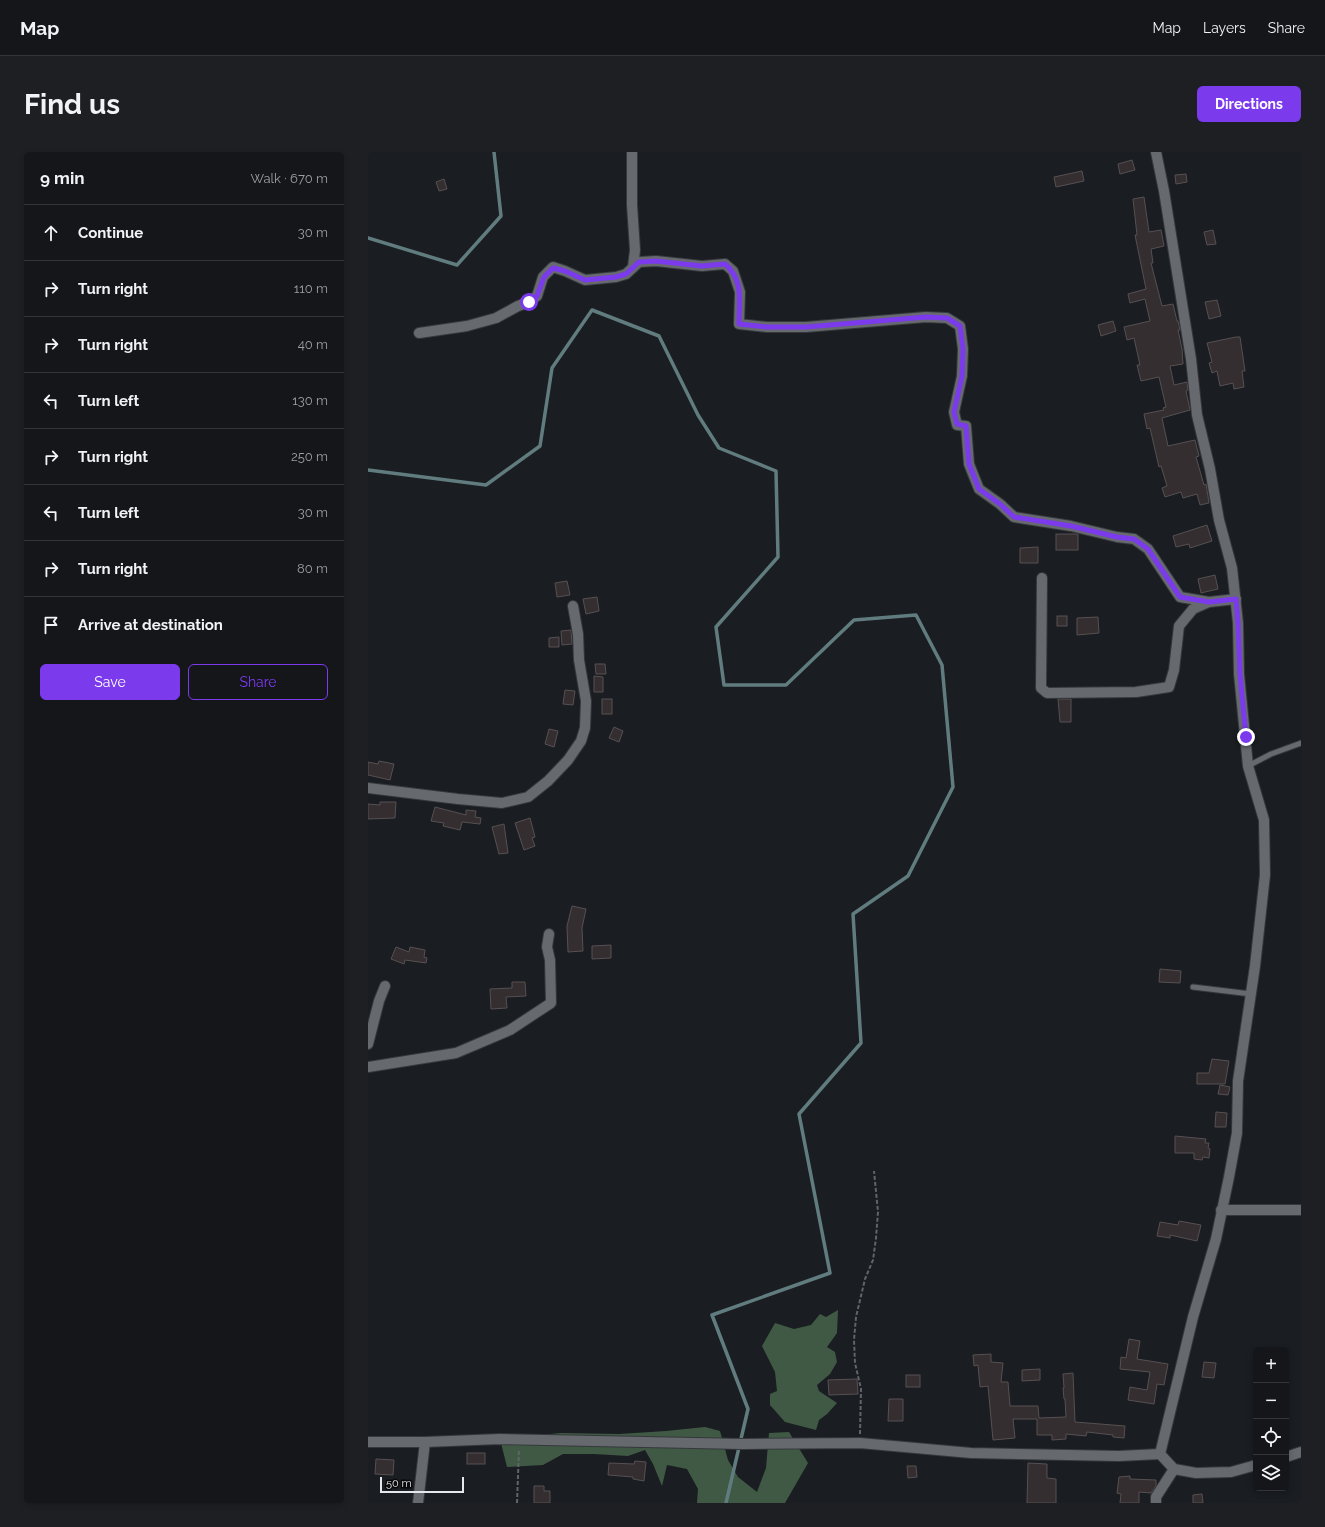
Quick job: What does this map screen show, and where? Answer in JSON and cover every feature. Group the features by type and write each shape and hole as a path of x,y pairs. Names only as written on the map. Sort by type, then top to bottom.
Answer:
{"street":[{"path":"632,152 632,205 635,250 633,267"},
{"path":"1156,152 1164,192 1191,359 1197,415 1210,469 1219,520 1232,568 1238,623 1240,674 1248,766 1264,820 1265,867 1255,966 1238,1081 1237,1133 1216,1239 1193,1317 1160,1454"},
{"path":"419,333 467,326 496,318 529,302 537,296 544,277 553,268 565,271 585,280 616,277 626,274 639,262 656,261 702,266 725,264 733,271 740,292 739,324 767,327 806,327 926,317 947,318 960,326 963,349 962,369 954,412 957,424 966,426 969,464 979,489 1000,504 1014,517 1071,526 1117,537 1134,539 1148,549 1180,597 1209,602 1236,599"},
{"path":"1042,578 1041,688 1048,693 1136,692 1168,686 1174,670 1179,626 1193,609 1209,602"},
{"path":"368,788 502,803 528,797 548,781 568,760 581,741 585,728 586,701 579,660 578,634 573,606"},
{"path":"368,1067 456,1053 510,1030 551,1003 550,960 547,947 549,934"},
{"path":"368,1044 379,1001 385,986"},
{"path":"1221,1210 1301,1210"},
{"path":"368,1442 519,1440 743,1444 860,1443 970,1453 1119,1456 1160,1454 1174,1469 1196,1473 1232,1472 1253,1466"},
{"path":"418,1503 425,1442"},
{"path":"1289,1455 1301,1452"},
{"path":"1156,1503 1156,1497 1174,1469"}],"lane":[{"path":"1248,766 1271,754 1301,743"},
{"path":"1193,987 1251,994"}],"path":[{"path":"860,1443 861,1389 855,1363 854,1340 856,1317 865,1279 873,1260 876,1238 878,1212 874,1171"},
{"path":"517,1503 519,1440"}],"green space":[{"path":"838,1310 837,1333 827,1347 835,1352 837,1362 830,1374 817,1385 819,1391 837,1403 819,1420 816,1430 785,1422 770,1405 770,1394 777,1391 775,1372 762,1346 775,1323 794,1329 811,1325 820,1314 826,1317"},
{"path":"705,1427 720,1431 728,1460 738,1477 757,1492 766,1468 769,1433 789,1432 808,1463 785,1503 697,1503 698,1489 687,1469 667,1465 662,1486 653,1464 645,1450 628,1456 563,1454 543,1465 507,1467 500,1439 561,1433 619,1434"}],"building":[{"path":"1132,160 1135,170 1120,174 1118,164"},
{"path":"1082,171 1084,181 1056,187 1054,177"},
{"path":"1186,174 1187,182 1176,184 1175,175"},
{"path":"444,179 447,189 439,191 436,182"},
{"path":"1144,197 1149,232 1161,230 1164,246 1151,249 1153,263 1151,263 1162,306 1173,304 1180,330 1178,330 1183,364 1170,366 1174,385 1187,382 1188,390 1186,391 1190,410 1162,418 1168,446 1195,440 1199,456 1196,457 1204,485 1206,484 1209,503 1200,505 1197,494 1183,498 1181,492 1165,497 1162,488 1167,486 1161,466 1159,467 1150,428 1147,429 1144,414 1164,410 1163,408 1166,407 1159,377 1141,381 1137,365 1140,365 1134,338 1127,340 1124,327 1150,321 1145,299 1130,303 1128,294 1146,289 1135,235 1137,235 1133,199"},
{"path":"1213,230 1216,244 1207,245 1204,232"},
{"path":"1217,300 1221,316 1209,319 1205,302"},
{"path":"1113,321 1116,331 1101,336 1098,325"},
{"path":"1240,337 1245,371 1242,371 1244,387 1234,389 1233,383 1220,386 1217,371 1212,373 1209,363 1212,362 1207,343"},
{"path":"1207,525 1212,541 1190,548 1189,544 1176,547 1173,536"},
{"path":"1056,534 1078,534 1078,550 1056,550"},
{"path":"1038,547 1038,563 1020,563 1020,548"},
{"path":"1215,575 1218,589 1201,593 1198,579"},
{"path":"567,581 570,595 557,597 555,583"},
{"path":"597,597 599,611 586,614 583,599"},
{"path":"1057,616 1067,616 1067,626 1057,626"},
{"path":"1098,617 1099,633 1077,635 1077,618"},
{"path":"571,630 572,644 562,645 561,631"},
{"path":"559,637 559,647 549,647 549,638"},
{"path":"595,664 605,664 606,674 596,674"},
{"path":"594,676 603,677 603,692 594,692"},
{"path":"565,690 575,691 573,705 563,704"},
{"path":"602,699 612,699 612,714 602,714"},
{"path":"1058,699 1071,699 1071,722 1060,722"},
{"path":"614,727 623,731 619,742 609,738"},
{"path":"549,729 558,731 554,747 545,744"},
{"path":"379,761 394,764 390,780 368,775 368,762 378,764"},
{"path":"380,802 396,802 395,818 368,819 368,804 380,805"},
{"path":"435,807 466,815 466,810 476,811 475,817 481,818 480,824 462,822 460,830 443,826 444,823 431,821"},
{"path":"530,818 535,837 532,838 535,846 524,850 515,823"},
{"path":"504,824 508,853 499,854 492,827"},
{"path":"572,906 586,909 582,928 583,951 568,952 567,926"},
{"path":"611,945 611,958 592,959 592,946"},
{"path":"396,947 409,952 410,947 425,950 424,957 427,958 426,963 405,960 404,964 391,959"},
{"path":"1160,969 1181,971 1180,983 1159,982"},
{"path":"512,982 525,982 526,996 506,997 507,1008 491,1009 490,989 512,988"},
{"path":"1212,1059 1229,1061 1225,1084 1197,1084 1197,1073 1209,1073"},
{"path":"1220,1085 1230,1087 1228,1095 1218,1094"},
{"path":"1216,1112 1227,1113 1226,1127 1215,1127"},
{"path":"1175,1136 1206,1139 1205,1143 1209,1143 1208,1148 1210,1149 1209,1158 1203,1157 1202,1160 1194,1159 1194,1153 1175,1153"},
{"path":"1179,1221 1201,1225 1197,1241 1170,1235 1170,1238 1157,1236 1160,1222 1178,1225"},
{"path":"1129,1339 1140,1341 1137,1359 1168,1364 1164,1385 1157,1384 1154,1404 1128,1400 1130,1387 1147,1390 1150,1372 1120,1369 1121,1357 1126,1358"},
{"path":"991,1354 991,1362 1003,1363 1001,1382 1008,1382 1010,1406 1038,1406 1039,1418 1066,1417 1063,1374 1073,1373 1075,1422 1125,1426 1124,1438 1113,1437 1113,1435 1087,1432 1086,1436 1066,1434 1066,1439 1052,1440 1052,1435 1037,1435 1037,1419 1013,1419 1015,1438 993,1440 988,1386 980,1387 978,1365 974,1366 973,1355"},
{"path":"1204,1362 1216,1363 1214,1378 1202,1377"},
{"path":"1040,1369 1040,1380 1022,1381 1022,1370"},
{"path":"906,1375 920,1375 920,1387 906,1387"},
{"path":"857,1379 858,1394 829,1395 828,1380"},
{"path":"889,1399 903,1399 903,1421 888,1421"},
{"path":"467,1453 485,1453 485,1464 467,1464"},
{"path":"376,1459 394,1460 393,1475 375,1474"},
{"path":"635,1461 646,1462 644,1481 633,1479 633,1477 608,1475 609,1463 634,1464"},
{"path":"1028,1463 1047,1464 1047,1478 1056,1479 1056,1503 1027,1503"},
{"path":"907,1466 916,1466 917,1477 908,1478"},
{"path":"1130,1476 1130,1479 1156,1480 1156,1486 1151,1493 1139,1492 1139,1503 1120,1503 1121,1494 1117,1493 1119,1477"},
{"path":"534,1486 544,1486 544,1491 550,1491 550,1503 534,1503"},
{"path":"1202,1494 1203,1503 1193,1503 1193,1495"}],"waterway":[{"path":"368,238 457,265 501,216 494,152"},
{"path":"368,470 486,485 540,446 552,368 592,310 659,336 698,415 719,448 776,471 778,557 716,627 724,685 786,685 854,620 916,615 942,665 953,787 908,876 853,914 861,1043 799,1114 830,1273 712,1315 748,1409 726,1503"}],"route":[{"path":"529,302 537,296 544,277 553,268 565,271 585,280 616,277 626,274 639,262 656,261 702,266 725,264 733,271 740,292 739,324 767,327 806,327 926,317 947,318 960,326 963,349 962,376 954,412 957,424 966,426 969,464 979,489 1000,504 1014,517 1071,526 1117,537 1134,539 1148,549 1180,597 1209,602 1236,599 1240,674 1246,737"}]}
